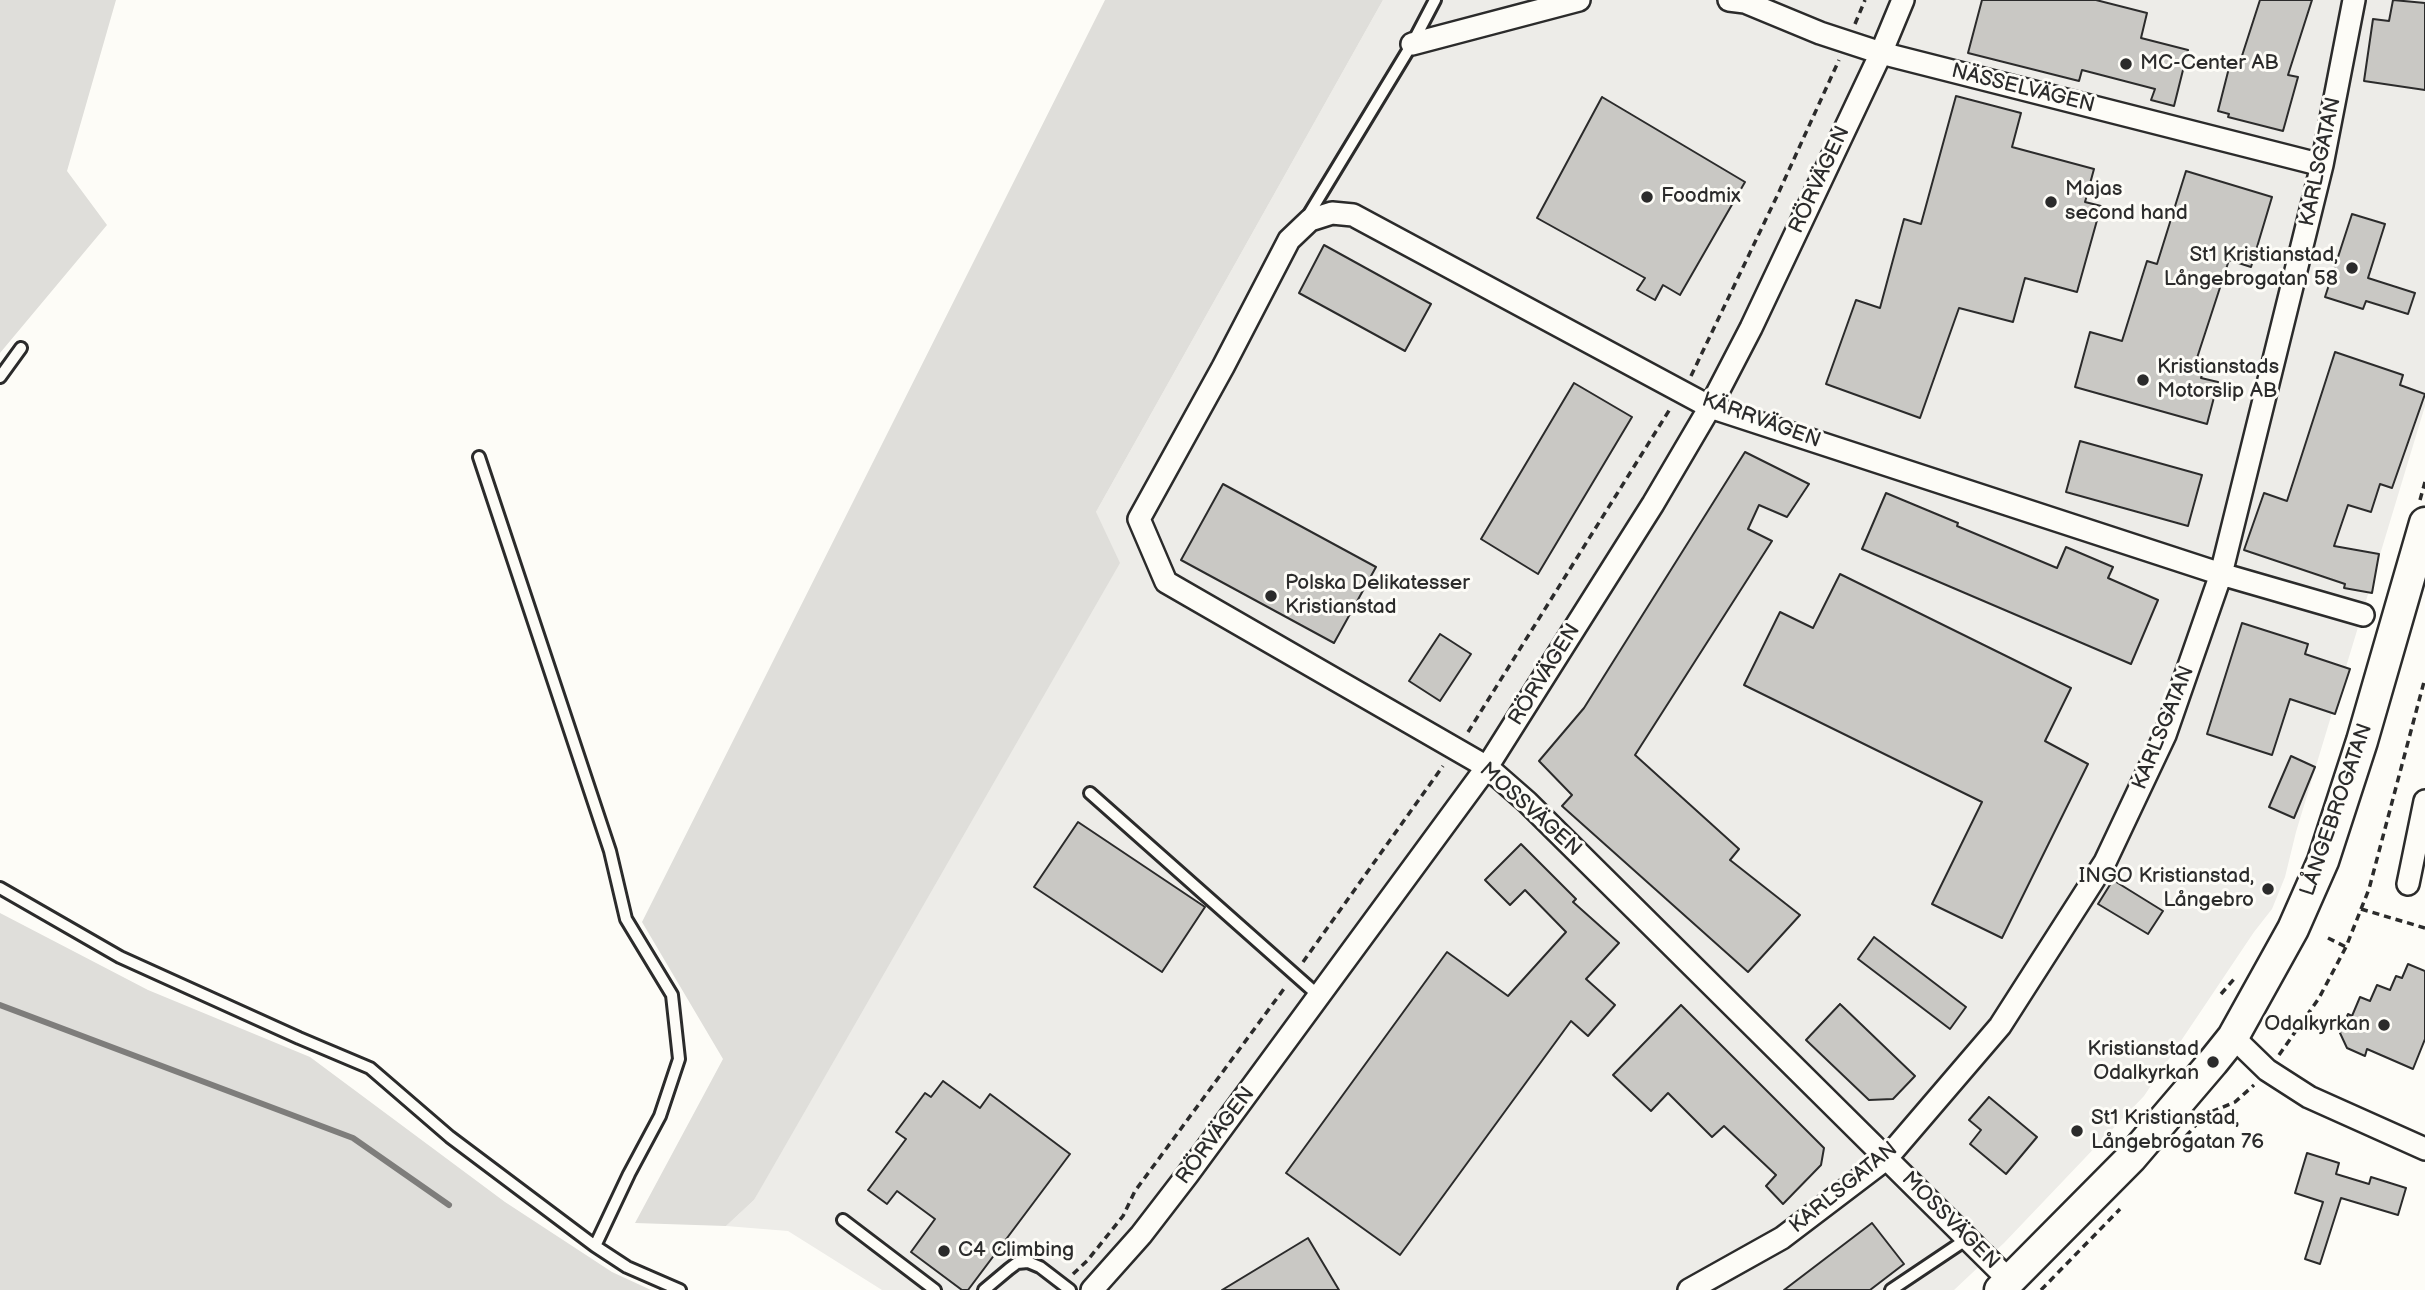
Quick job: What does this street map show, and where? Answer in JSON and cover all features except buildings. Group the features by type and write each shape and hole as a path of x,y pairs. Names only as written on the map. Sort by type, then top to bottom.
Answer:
{"main road":[{"name":"LÅNGEBROGATAN","path":"2006,1286 2132,1158 2233,1037 2293,929 2323,861 2362,741 2425,523"}],"street":[{"path":"1412,44 1578,0"},
{"name":"NÄSSELVÄGEN","path":"1728,0 1745,2 1881,53 2322,165"},
{"name":"RÖRVÄGEN","path":"1092,1290 1141,1236 1487,767 1653,504 1710,407 1751,328 1881,53 1903,0"},
{"name":"KARLSGATAN","path":"1689,1290 1782,1238 1886,1159 2000,1026 2105,862 2165,735 2221,574 2322,165 2354,0"},
{"name":"KÄRRVÄGEN","path":"1223,367 1289,240 1310,220 1332,213 1353,215 1710,407 2221,574 2362,614"},
{"name":"MOSSVÄGEN","path":"1223,367 1139,519 1166,582 1487,767 1527,802 1967,1239 2006,1286"},
{"path":"2409,884 2425,801"},
{"path":"2233,1037 2266,1070 2309,1097 2425,1149"}],"lane":[{"path":"1299,230 1412,44 1435,0"},
{"path":"0,377 21,348"},
{"path":"479,457 610,851 626,919 672,995 679,1059 660,1116 595,1246"},
{"path":"1090,793 1319,996"},
{"path":"0,888 120,957 370,1068 450,1137 595,1246 627,1267 680,1290"},
{"path":"842,1220 935,1290"},
{"path":"1891,1290 1967,1239"},
{"path":"984,1290 1017,1263 1028,1262 1040,1267 1066,1287"}],"path":[{"path":"1066,1287 1123,1216 1135,1191 1295,974 1482,712 1694,370 1773,206 1866,0"},
{"path":"2361,909 2425,928"},
{"path":"2328,938 2346,947"}],"shaded area":[{"path":"0,0 116,0 67,171 107,225 0,353"},
{"path":"1105,0 1383,0 1096,512 1120,563 754,1200 726,1226 635,1223 723,1059 642,922"},
{"path":"1383,0 2425,0 2425,406 2296,832 2285,877 2272,909 2144,1096 2004,1243 1954,1290 882,1290 788,1231 726,1226 754,1200 1096,512"},
{"path":"0,913 148,990 310,1057 505,1202 612,1272 651,1290 0,1290"}],"waterway":[{"path":"0,1005 353,1138 449,1205"}],"place":[{"name":"MC-Center AB","path":"2126,64"},
{"name":"Foodmix","path":"1647,197"},
{"name":"Majas second hand","path":"2051,202"},
{"name":"St1 Kristianstad, Långebrogatan 58","path":"2352,268"},
{"name":"Kristianstads Motorslip AB","path":"2143,380"},
{"name":"Polska Delikatesser Kristianstad","path":"1271,596"},
{"name":"INGO Kristianstad, Långebro","path":"2268,889"},
{"name":"Odalkyrkan","path":"2384,1025"},
{"name":"Kristianstad Odalkyrkan","path":"2213,1062"},
{"name":"St1 Kristianstad, Långebrogatan 76","path":"2077,1131"},
{"name":"C4 Climbing","path":"944,1251"}]}
